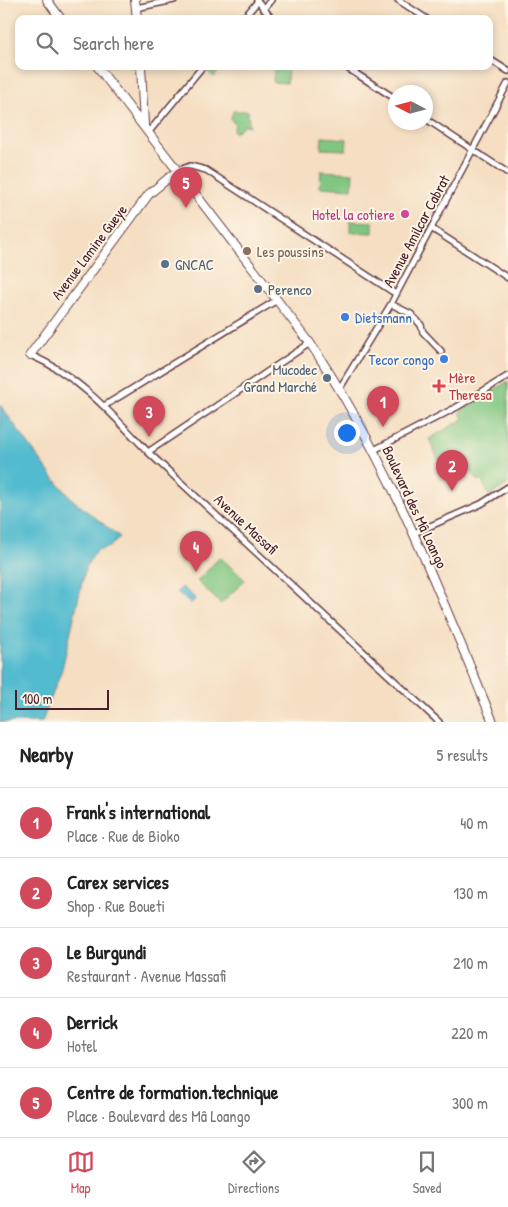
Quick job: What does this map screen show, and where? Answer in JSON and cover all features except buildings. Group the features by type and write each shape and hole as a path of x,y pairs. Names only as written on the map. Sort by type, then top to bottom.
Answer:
{"street":[{"path":"47,0 58,15"},
{"path":"135,4 174,0"},
{"path":"263,9 271,0"},
{"path":"398,0 421,15"},
{"path":"246,15 258,1 268,15"},
{"path":"493,62 508,71"},
{"name":"Boulevard des Mâ Loango","path":"100,70 310,343 340,388 374,450 414,533 493,722"},
{"path":"141,70 146,129"},
{"path":"146,129 199,70"},
{"path":"350,70 388,94"},
{"name":"Avenue Amilcar Cabrat","path":"340,388 392,304 508,83"},
{"path":"433,124 508,173"},
{"path":"177,171 190,166 206,170 396,294"},
{"name":"Avenue Lamine Gueye","path":"30,355 149,194 177,171"},
{"path":"431,228 508,278"},
{"path":"104,406 277,300"},
{"path":"392,304 411,314 421,325 426,336 441,351"},
{"path":"148,452 310,343"},
{"name":"Avenue Massafi","path":"30,355 49,362 104,406 148,452 439,722"},
{"path":"374,450 457,407 508,376"},
{"path":"414,533 481,504 508,487"}],"green space":[{"path":"206,70 220,70 214,77"},
{"path":"274,70 288,70 287,83 273,82"},
{"path":"233,111 248,111 249,126 244,125 235,133 233,131 235,125 231,119"},
{"path":"322,137 347,139 346,150 321,149"},
{"path":"321,171 353,173 352,189 320,187"},
{"path":"350,221 373,222 373,233 350,232"},
{"path":"508,381 508,484 489,496 482,481 477,480 467,465 454,470 446,457 438,459 429,439 463,419 460,412"},
{"path":"220,557 245,580 221,604 197,581"}],"water":[{"path":"0,405 51,475 74,501 120,537 110,547 97,550 86,566 62,669 42,722 0,722"},
{"path":"182,587 196,599 191,604 177,592"}],"place":[{"name":"Centre de formation.technique","path":"186,208"},
{"name":"Hotel la cotiere","path":"405,214"},
{"name":"Les poussins","path":"247,251"},
{"name":"GNCAC","path":"165,264"},
{"name":"Perenco","path":"258,289"},
{"name":"Dietsmann","path":"345,317"},
{"name":"Tecor congo","path":"444,359"},
{"name":"Mucodec Grand Marché","path":"327,378"},
{"name":"Mère Theresa","path":"439,386"},
{"name":"Frank's international","path":"383,427"},
{"name":"Le Burgundi","path":"149,437"},
{"name":"Carex services","path":"452,491"},
{"name":"Derrick","path":"196,572"}]}
